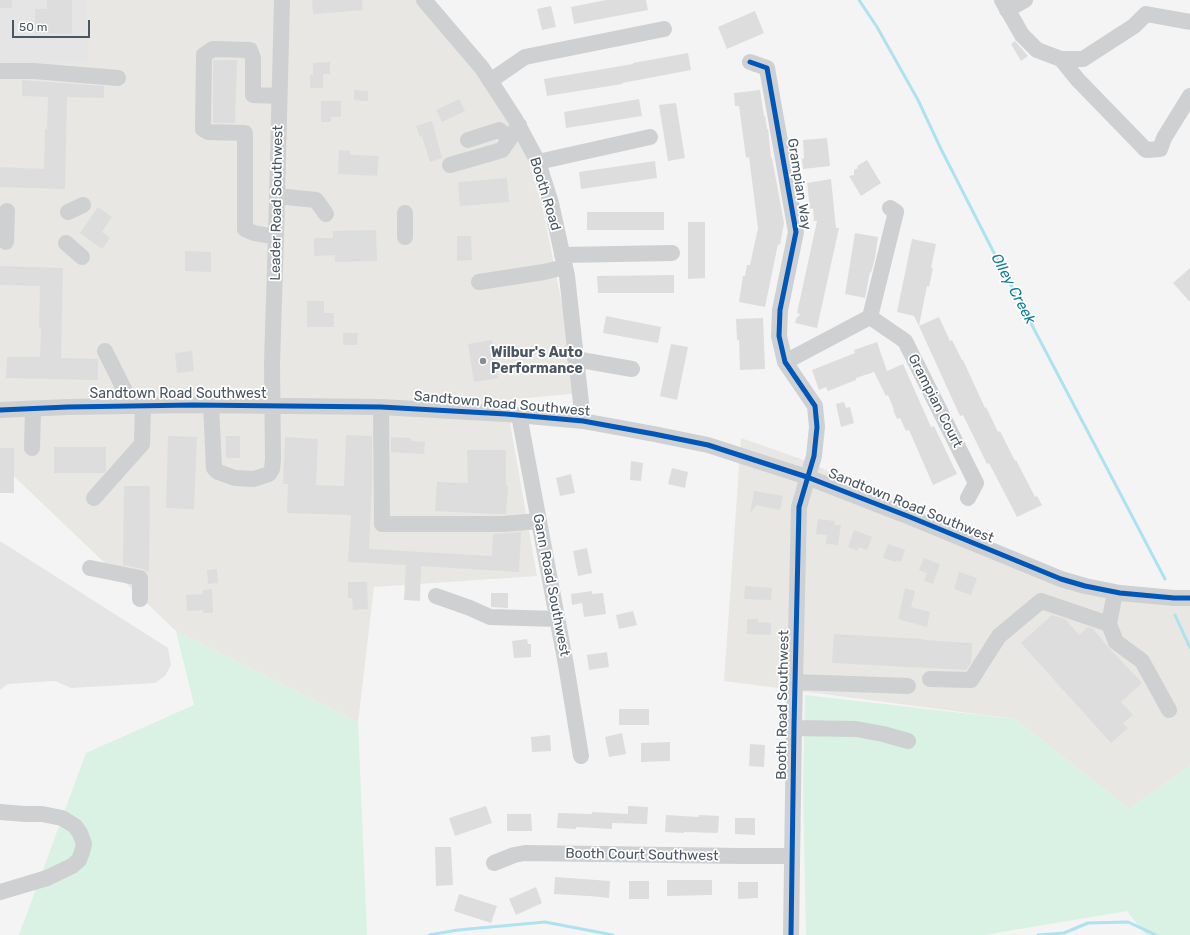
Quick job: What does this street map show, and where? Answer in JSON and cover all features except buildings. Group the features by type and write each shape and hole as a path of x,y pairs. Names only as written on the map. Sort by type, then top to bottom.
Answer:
{"street":[{"name":"Leader Road Southwest","path":"211,404 214,468 226,476 244,479 264,477 269,474 272,469 272,363 282,0"},
{"name":"Booth Road","path":"424,0 482,68 490,80 514,131 538,162 551,203 567,276 583,421"},
{"path":"1025,0 1005,5 1022,35 1037,50 1061,59 1083,59 1134,26 1146,14 1190,22"},
{"path":"490,80 525,57 664,29"},
{"path":"276,237 254,233 246,229 245,133 208,132 203,129 204,56 213,49 250,50 253,58 253,95 279,96"},
{"path":"1061,59 1078,80 1146,150 1160,149 1164,138 1190,96"},
{"name":"Grampian Way","path":"750,62 767,68 796,232 780,310 779,336 785,362 815,406 817,427 814,456 808,477"},
{"path":"2,71 34,71 118,78"},
{"path":"450,165 502,150 514,131 499,130 468,140"},
{"path":"538,162 650,137"},
{"path":"277,196 316,200 326,214"},
{"path":"68,212 83,205"},
{"path":"785,362 870,318 896,212 890,208"},
{"path":"6,242 7,211"},
{"path":"405,213 405,237"},
{"path":"66,243 82,257"},
{"path":"479,282 544,272 563,261 672,253"},
{"name":"Grampian Court","path":"870,318 905,341 976,482 968,498"},
{"path":"94,498 142,444 138,405 105,351"},
{"path":"575,359 632,369"},
{"name":"Sandtown Road Southwest","path":"0,410 211,404 381,407 519,415 583,421 708,445 808,477 1061,579 1085,586 1115,592 1159,597 1190,598"},
{"path":"381,407 382,524 503,524 539,521"},
{"path":"32,448 33,409"},
{"name":"Gann Road Southwest","path":"519,415 557,619 580,756"},
{"name":"Booth Road Southwest","path":"791,935 799,507 808,477"},
{"path":"90,568 140,578 140,599"},
{"path":"1115,592 1109,624 1116,642 1142,661 1169,710"},
{"path":"436,596 490,617 557,619"},
{"path":"930,680 971,680 999,636 1042,601 1109,624"},
{"path":"795,682 908,686"},
{"path":"794,728 856,729 908,741"},
{"path":"0,812 42,814 62,818 75,826 80,833 84,844 79,860 72,866 47,878 0,892"},
{"name":"Booth Court Southwest","path":"494,863 514,855 525,853 792,856"}],"shaded area":[{"path":"0,0 425,0 517,121 543,210 580,393 506,400 537,576 374,587 358,722 176,631 0,463"},
{"path":"0,0 86,0 88,63 0,63"},
{"path":"741,438 801,459 896,501 1004,556 1118,599 1190,595 1190,766 1129,809 1015,719 724,681"},
{"path":"0,541 168,648 171,665 165,676 155,683 71,688 55,681 8,684 0,690"}],"green space":[{"path":"176,631 358,722 367,935 19,935 86,753 194,705"},
{"path":"805,695 1015,719 1129,809 1190,766 1190,935 1146,935 1127,911 984,935 806,935 803,787"}],"waterway":[{"name":"Olley Creek","path":"859,0 877,27 918,100 991,247 1165,579"},
{"name":"Olley Creek","path":"1175,615 1190,648"},
{"path":"429,935 458,930 545,922 613,935"},
{"path":"1038,935 1064,933 1088,923 1128,922 1156,935"}],"cycle path":[{"path":"750,62 767,68 796,232 780,310 779,336 785,362 815,406 817,427 814,456 799,507 791,935"},
{"path":"0,410 68,407 193,405 381,407 506,414 583,421 708,445 807,477 910,517 1061,579 1085,586 1120,593 1190,598"}],"place":[{"name":"Wilbur's Auto Performance","path":"483,361"}]}
